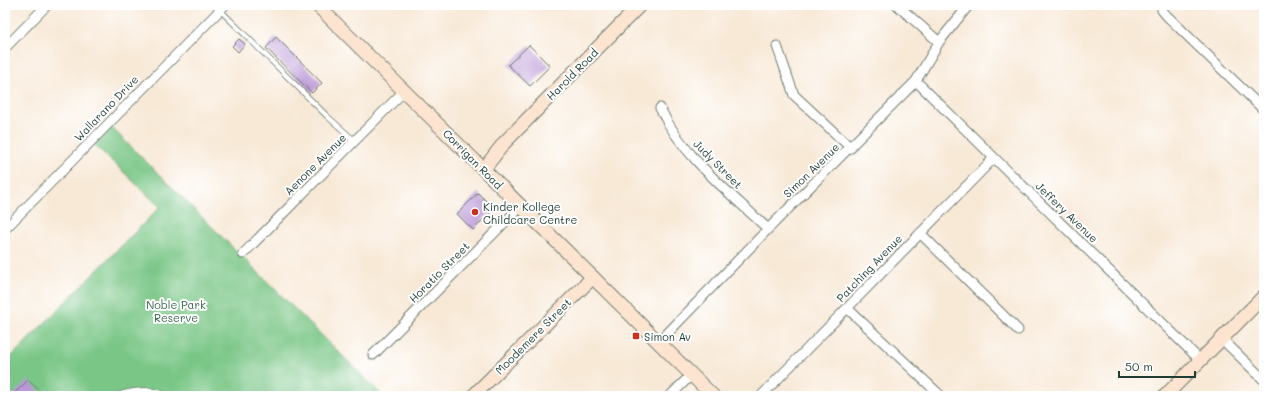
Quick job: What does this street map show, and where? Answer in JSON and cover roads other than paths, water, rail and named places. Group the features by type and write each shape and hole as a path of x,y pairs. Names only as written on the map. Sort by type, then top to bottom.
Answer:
{"main road":[{"name":"Corrigan Road","path":"317,5 713,396"},
{"name":"Harold Road","path":"481,167 640,5"},
{"name":"Moodemere Street","path":"473,396 593,277"},
{"path":"1165,396 1264,296"}],"street":[{"path":"5,48 47,5"},
{"path":"897,5 939,42"},
{"name":"Simon Avenue","path":"659,342 768,229 851,148 916,81 939,42 969,5"},
{"path":"1161,5 1166,15 1260,100 1264,110"},
{"name":"Wallarano Drive","path":"5,229 222,7"},
{"path":"777,46 794,95 851,148"},
{"name":"Jeffery Avenue","path":"916,81 1200,360"},
{"name":"Aenone Avenue","path":"243,254 404,91"},
{"name":"Judy Street","path":"660,108 676,138 692,156 768,229"},
{"name":"Patching Avenue","path":"761,396 994,158"},
{"name":"Horatio Street","path":"374,355 521,206"},
{"path":"920,233 1018,330"},
{"path":"847,308 941,396"},
{"path":"1222,339 1264,380"},
{"path":"670,396 691,375"}],"lane":[{"path":"222,7 327,116 355,141"},
{"path":"115,396 131,390 158,391 170,396"}],"place":[{"name":"Kinder Kollege Childcare Centre","path":"475,212"},
{"name":"Simon Av","path":"636,336"}],"park label":[{"name":"Noble Park Reserve","path":"176,310"}]}
